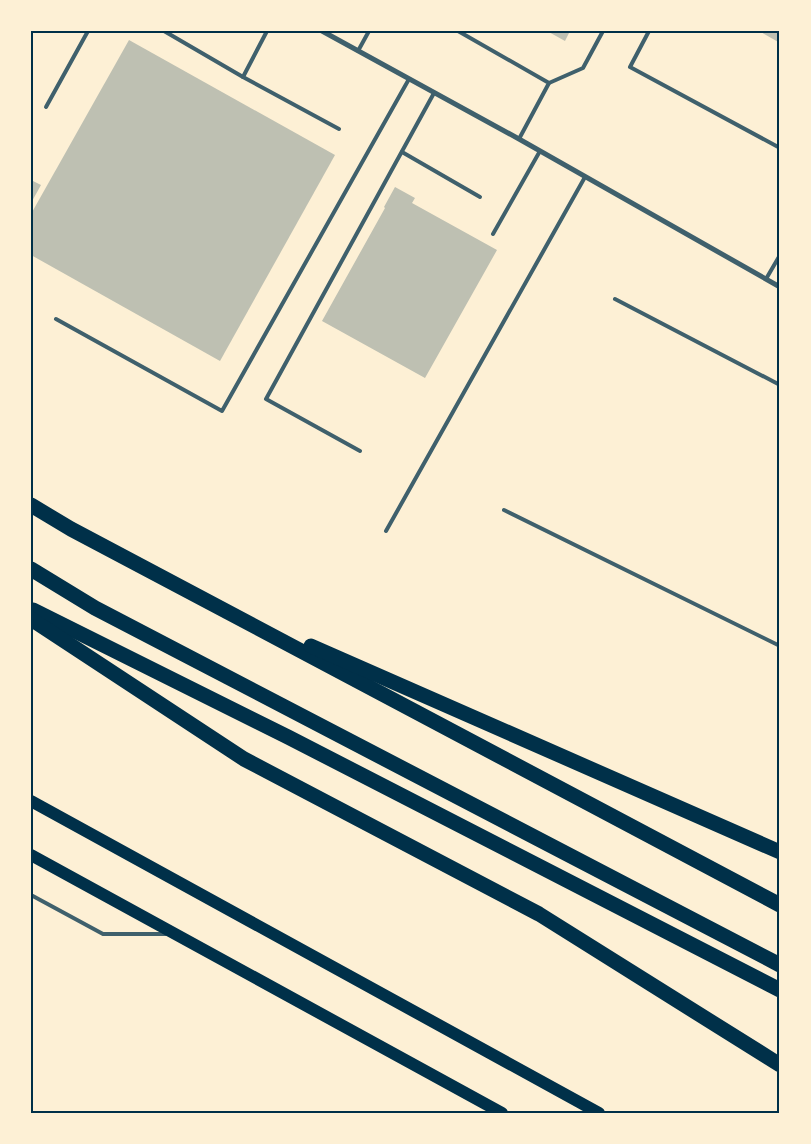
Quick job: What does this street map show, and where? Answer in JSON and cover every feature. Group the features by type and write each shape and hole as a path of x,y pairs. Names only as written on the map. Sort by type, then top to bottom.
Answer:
{"highway":[{"path":"31,505 71,529 780,903"},
{"path":"31,569 95,608 780,965"},
{"path":"202,598 780,852"},
{"path":"31,609 280,733 780,990"},
{"path":"31,618 244,760 539,914 780,1065"}],"main road":[{"path":"31,801 599,1113"},
{"path":"31,855 502,1113"}],"street":[{"path":"322,31 519,139 780,287"}],"lane":[{"path":"46,107 88,31"},
{"path":"164,31 339,129"},
{"path":"243,76 267,31"},
{"path":"358,51 369,31"},
{"path":"458,31 550,83"},
{"path":"519,139 550,83 583,68 603,31"},
{"path":"649,31 630,67 780,148"},
{"path":"56,319 222,411 409,79"},
{"path":"360,451 266,399 434,93"},
{"path":"493,234 540,151"},
{"path":"402,152 480,197"},
{"path":"386,531 585,177"},
{"path":"766,279 780,255"},
{"path":"615,299 780,385"},
{"path":"504,510 780,646"},
{"path":"31,895 103,934 176,934"}],"building":[{"path":"547,31 570,31 565,41"},
{"path":"759,31 780,31 780,43"},
{"path":"129,40 335,155 220,361 31,255 31,214"},
{"path":"31,180 41,185 31,203"},
{"path":"395,187 415,198 412,203 497,250 425,378 322,321"}]}
